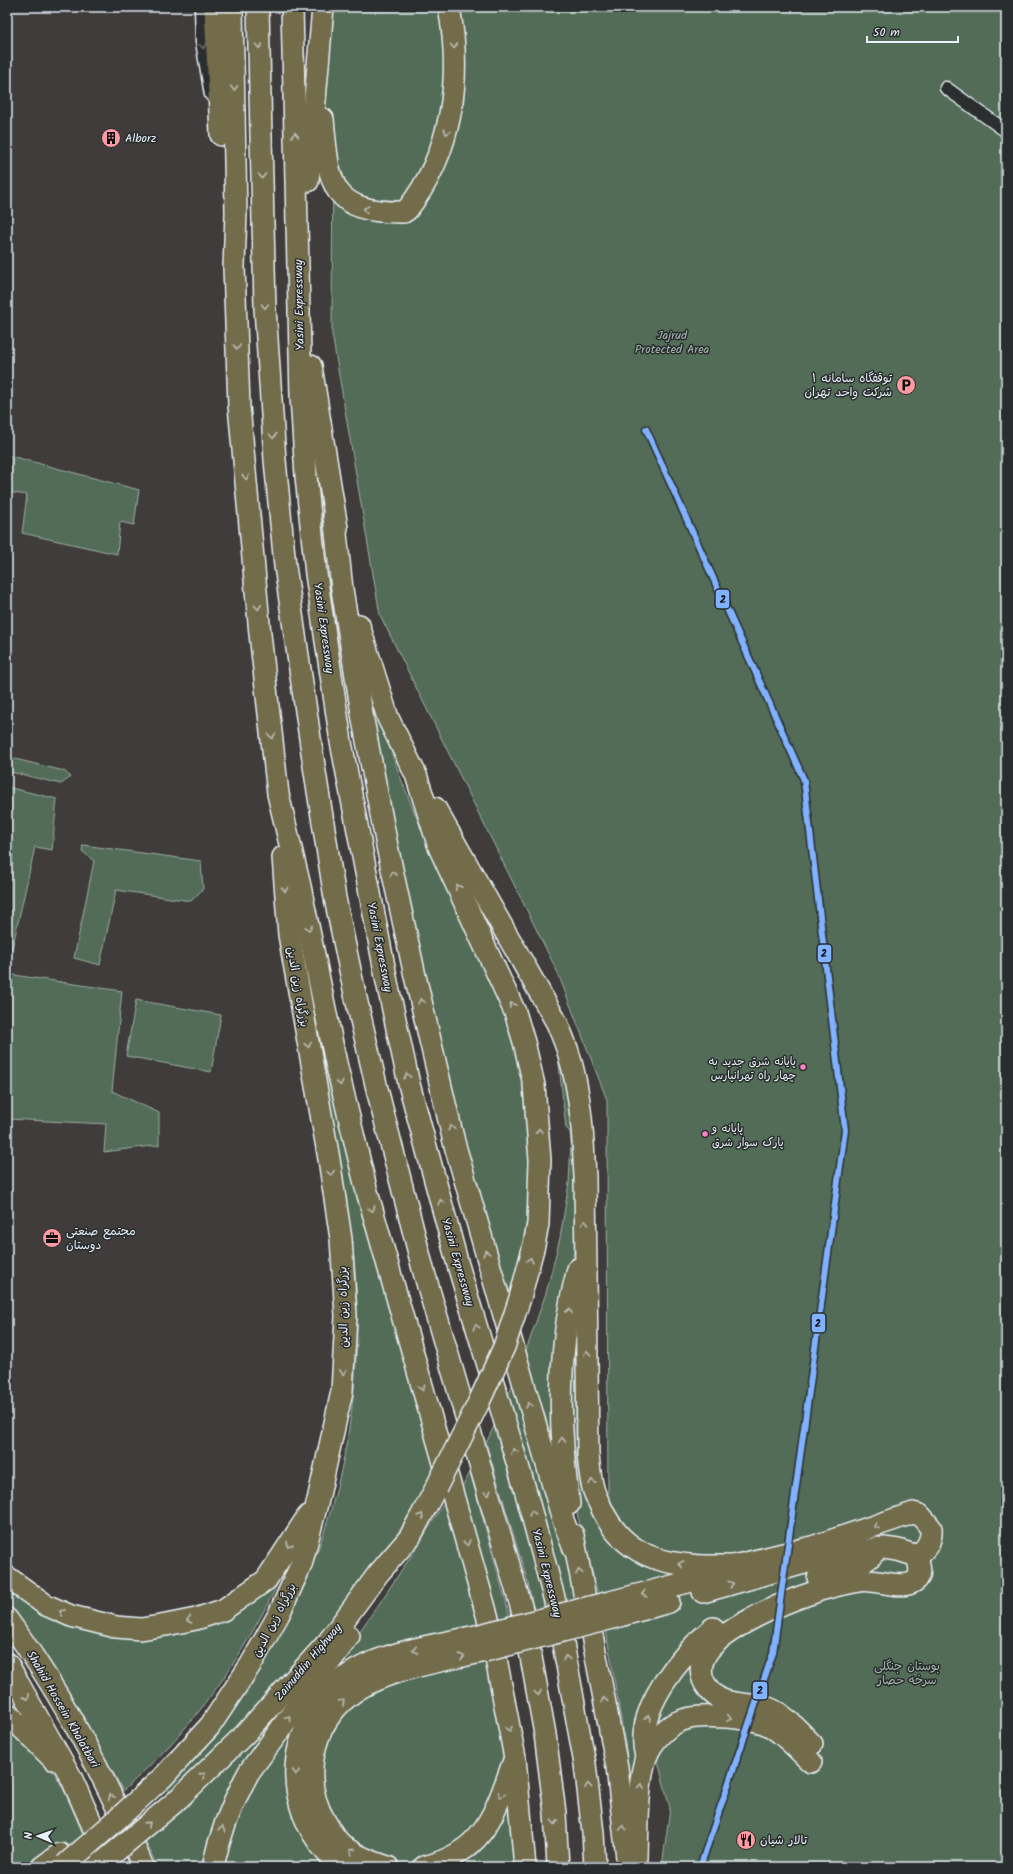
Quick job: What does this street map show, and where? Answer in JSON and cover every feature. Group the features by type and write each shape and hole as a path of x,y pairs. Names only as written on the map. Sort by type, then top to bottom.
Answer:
{"highway":[{"path":"215,7 226,212 234,266"},
{"path":"232,7 236,214 234,266 239,406 260,634 278,794 300,886 349,1123 489,1622 515,1758 525,1867"},
{"path":"258,7 265,308 275,460 285,566 335,898 378,1093 423,1269 523,1613 545,1734 555,1813 558,1867"},
{"name":"Yasini Expressway","path":"292,7 299,286 306,476 316,574 341,742 409,1084 458,1265 525,1489 556,1605 585,1764 593,1833 595,1867"},
{"path":"318,64 328,167 331,179 338,190 355,206 366,210 406,211 422,189 438,156 448,129 454,94 455,51 449,7"},
{"path":"299,286 323,11"},
{"path":"300,311 313,373 334,514 342,589 363,720 387,846 420,998 454,1142 563,1520 574,1548"},
{"path":"334,514 349,587 372,672 388,718 416,775 557,1023 569,1054 578,1090 583,1133 588,1454 593,1488 606,1519 619,1537 634,1548 656,1558 685,1565 734,1566"},
{"name":"Zainuddin Highway","path":"97,1867 175,1802 244,1734 328,1642 378,1574 410,1537 478,1404 504,1347 520,1298 538,1224 540,1160 534,1085 515,1012 439,846 416,775"},
{"name":"بزرگراه زین الدین","path":"63,1862 90,1832 112,1824 163,1777 210,1726 251,1664 280,1614 301,1565 318,1500 342,1391 346,1316 342,1255 329,1159 289,935 278,794"},
{"path":"585,1244 568,1315 561,1367 563,1459 574,1548 617,1767 628,1867"},
{"path":"7,1578 46,1605 71,1616 94,1623 141,1629 196,1619 223,1610 266,1580 318,1500"},
{"path":"612,1610 715,1575 734,1566 819,1545 913,1514 920,1514 932,1528 931,1540 926,1548 917,1556"},
{"path":"213,1867 222,1829 239,1790 249,1772 386,1583 410,1537"},
{"path":"388,1867 371,1862 341,1844 321,1815 313,1795 311,1778 312,1759 316,1741 322,1727 334,1709 350,1695 367,1684 482,1643 836,1554 877,1548 898,1550 917,1556"},
{"path":"646,1756 643,1745 649,1714 662,1685 695,1645 726,1618 756,1601 860,1564 870,1558 877,1548"},
{"path":"637,1867 642,1776 646,1756 657,1739 679,1721 702,1718 747,1719 769,1725 812,1753 797,1728 770,1708 735,1704 717,1698 703,1680 701,1670 706,1653 726,1635 750,1619 813,1592 862,1580 874,1580 895,1584 914,1582 918,1578 920,1571 917,1556"},
{"name":"Shahid Hossein Khalatbari","path":"7,1619 54,1690 89,1749 143,1867"},
{"path":"340,1867 312,1834 300,1808 297,1792 295,1775 298,1748 305,1728 316,1709 327,1693 366,1665 409,1652 482,1643"},
{"name":"Shahid Hossein Khalatbari","path":"7,1663 71,1777 111,1867"},
{"path":"7,1713 71,1777"},
{"path":"424,1867 453,1857 475,1840 485,1828 495,1811 515,1758"},
{"path":"42,1867 63,1862"}],"street":[{"path":"201,7 202,42 208,80 221,139"},
{"path":"946,88 1006,131"}],"green space":[{"name":"Jajrud Protected Area","path":"330,7 1006,7 1006,1867 662,1867 670,1808 652,1738 635,1824 626,1749 605,1625 572,1494 566,1447 578,1295 576,1431 578,1463 608,1530 607,1100 557,971 380,615 332,334 333,132 324,101"},
{"path":"7,455 139,490 134,525 120,522 117,554 22,533 27,495 7,492"},
{"path":"367,675 394,761 410,803 503,1008 522,1075 532,1144 531,1185 522,1246 506,1306 472,1183 377,762"},
{"path":"7,757 64,771 71,777 61,784 7,771"},
{"path":"7,787 57,799 52,850 35,847 12,949 7,948"},
{"path":"83,845 201,861 203,889 191,901 116,890 100,965 74,958 94,861 82,851"},
{"path":"296,917 436,1470 396,1536 322,1637 172,1797 166,1785 248,1687 281,1632 305,1583 324,1533 338,1482 349,1430 355,1377 357,1324 353,1248 343,1180"},
{"path":"7,974 122,991 112,1091 159,1113 159,1145 104,1152 106,1124 7,1119"},
{"path":"136,1000 221,1015 211,1072 126,1056"},
{"path":"550,1030 570,1075 577,1229 569,1283 558,1463 523,1359 546,1293 560,1238 569,1183 570,1132 566,1128 558,1056"},
{"path":"517,1374 580,1600 565,1604 507,1398"},
{"path":"495,1424 547,1608 534,1611 528,1583 486,1443"},
{"path":"470,1472 510,1617 496,1621 461,1489"},
{"path":"445,1501 481,1630 306,1716 332,1867 221,1867 247,1791 381,1601 421,1541"},
{"path":"287,1564 250,1637 220,1683 187,1726 153,1763 123,1791 76,1704 43,1651 7,1603 7,1587 30,1604 175,1632"},
{"path":"487,1654 504,1746 503,1767 477,1833 428,1862 413,1864 392,1863 349,1843 319,1799 323,1736 364,1692"},
{"path":"321,1667 205,1867 157,1867 144,1837"},
{"path":"7,1719 38,1751 53,1770 67,1797 83,1835 37,1867 7,1867"},
{"path":"511,1779 517,1867 448,1867"}],"transit line":[{"name":"2","path":"646,429 804,780 845,1130 773,1653 700,1867"}],"place":[{"name":"Alborz","path":"111,138"},
{"name":"توقفگاه سامانه ۱ شرکت واحد تهران","path":"906,385"},
{"name":"پایانه شرق جدید به چهار راه تهرانپارس","path":"803,1067"},
{"name":"پایانه و پارک‌ سوار شرق","path":"705,1134"},
{"name":"مجتمع صنعتی دوستان","path":"52,1238"},
{"name":"تالار شیان","path":"746,1840"}],"park label":[{"name":"بوستان جنگلی سرخه حصار","path":"907,1673"}]}
